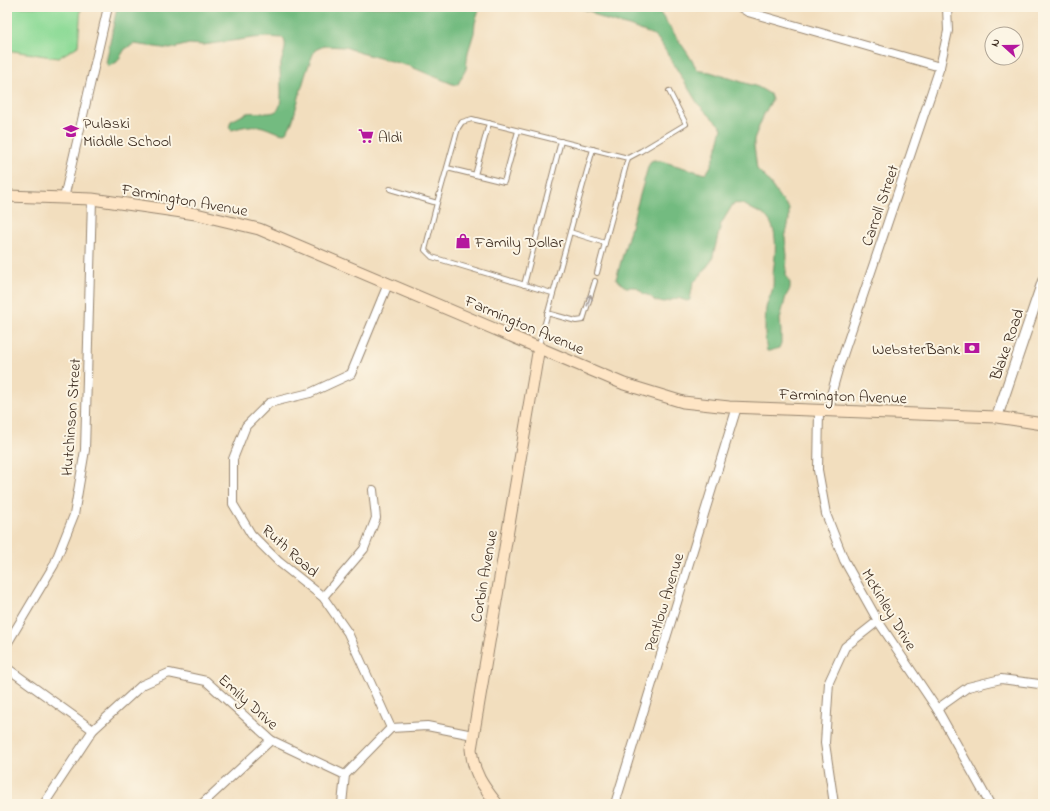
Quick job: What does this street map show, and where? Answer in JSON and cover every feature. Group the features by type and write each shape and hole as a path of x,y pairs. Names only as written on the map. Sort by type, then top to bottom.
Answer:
{"main road":[{"name":"Farmington Avenue","path":"7,196 92,199 196,214 260,229 631,386 684,402 737,407 997,417 1043,424"},
{"name":"Corbin Avenue","path":"497,804 478,778 474,768 471,749 539,347"}],"street":[{"path":"64,198 108,7"},
{"path":"740,7 748,12 940,67"},
{"name":"Carroll Street","path":"824,410 831,395 838,370 940,67 948,31 947,7"},
{"name":"Hutchinson Street","path":"7,644 54,565 74,515 85,450 92,199"},
{"name":"Blake Road","path":"997,417 1043,282"},
{"name":"Ruth Road","path":"388,284 351,374 310,393 269,403 246,426 233,458 233,504 251,534 279,562 323,597 348,633 391,728"},
{"name":"Pentlow Avenue","path":"615,804 737,407"},
{"name":"McKinley Drive","path":"824,410 818,470 826,514 844,560 878,621 937,709 990,804"},
{"path":"323,597 364,550 376,518 373,490"},
{"path":"834,804 825,743 829,682 845,647 878,621"},
{"path":"7,668 93,730"},
{"name":"Emily Drive","path":"44,804 93,730 142,685 169,672 206,681 271,740 345,775"},
{"path":"937,709 968,687 1001,679 1039,684 1043,686"},
{"path":"342,804 345,775 391,728 427,726 473,735"},
{"path":"202,804 271,740"}],"lane":[{"path":"552,293 432,258 425,250 458,128 462,122 472,119 628,158 686,124 669,91"},
{"path":"475,175 489,123"},
{"path":"447,168 504,182 518,130"},
{"path":"524,285 561,141"},
{"path":"539,347 552,293 593,149"},
{"path":"597,273 628,158"},
{"path":"390,189 437,203"},
{"path":"570,232 605,243"},
{"path":"547,313 576,321 583,320 595,281"}],"green space":[{"path":"7,7 81,7 78,46 58,58 7,50"},
{"path":"117,7 480,7 468,52 466,69 458,84 455,85 409,66 345,47 324,46 315,50 305,75 292,123 284,134 259,126 247,126 232,130 229,128 231,121 246,113 269,113 277,111 279,108 281,93 280,68 285,45 283,38 266,37 203,45 189,44 170,49 134,44 125,49 117,62 109,66 106,63"},
{"path":"577,7 656,7 697,69 758,87 770,94 772,100 764,114 754,139 754,146 757,169 767,179 789,208 789,221 785,238 787,255 786,275 790,283 790,289 786,296 780,319 781,343 779,348 767,351 765,335 766,308 773,284 775,260 774,231 765,216 745,205 733,204 721,224 712,260 693,283 690,300 687,301 678,298 665,302 655,301 636,287 626,287 616,279 651,161 661,161 705,174 714,159 722,128 698,104 659,40 651,34 603,19 592,12"}],"place":[{"name":"Pulaski Middle School","path":"71,131"},
{"name":"Aldi","path":"366,136"},
{"name":"Family Dollar","path":"463,241"},
{"name":"WebsterBank","path":"972,348"}]}
